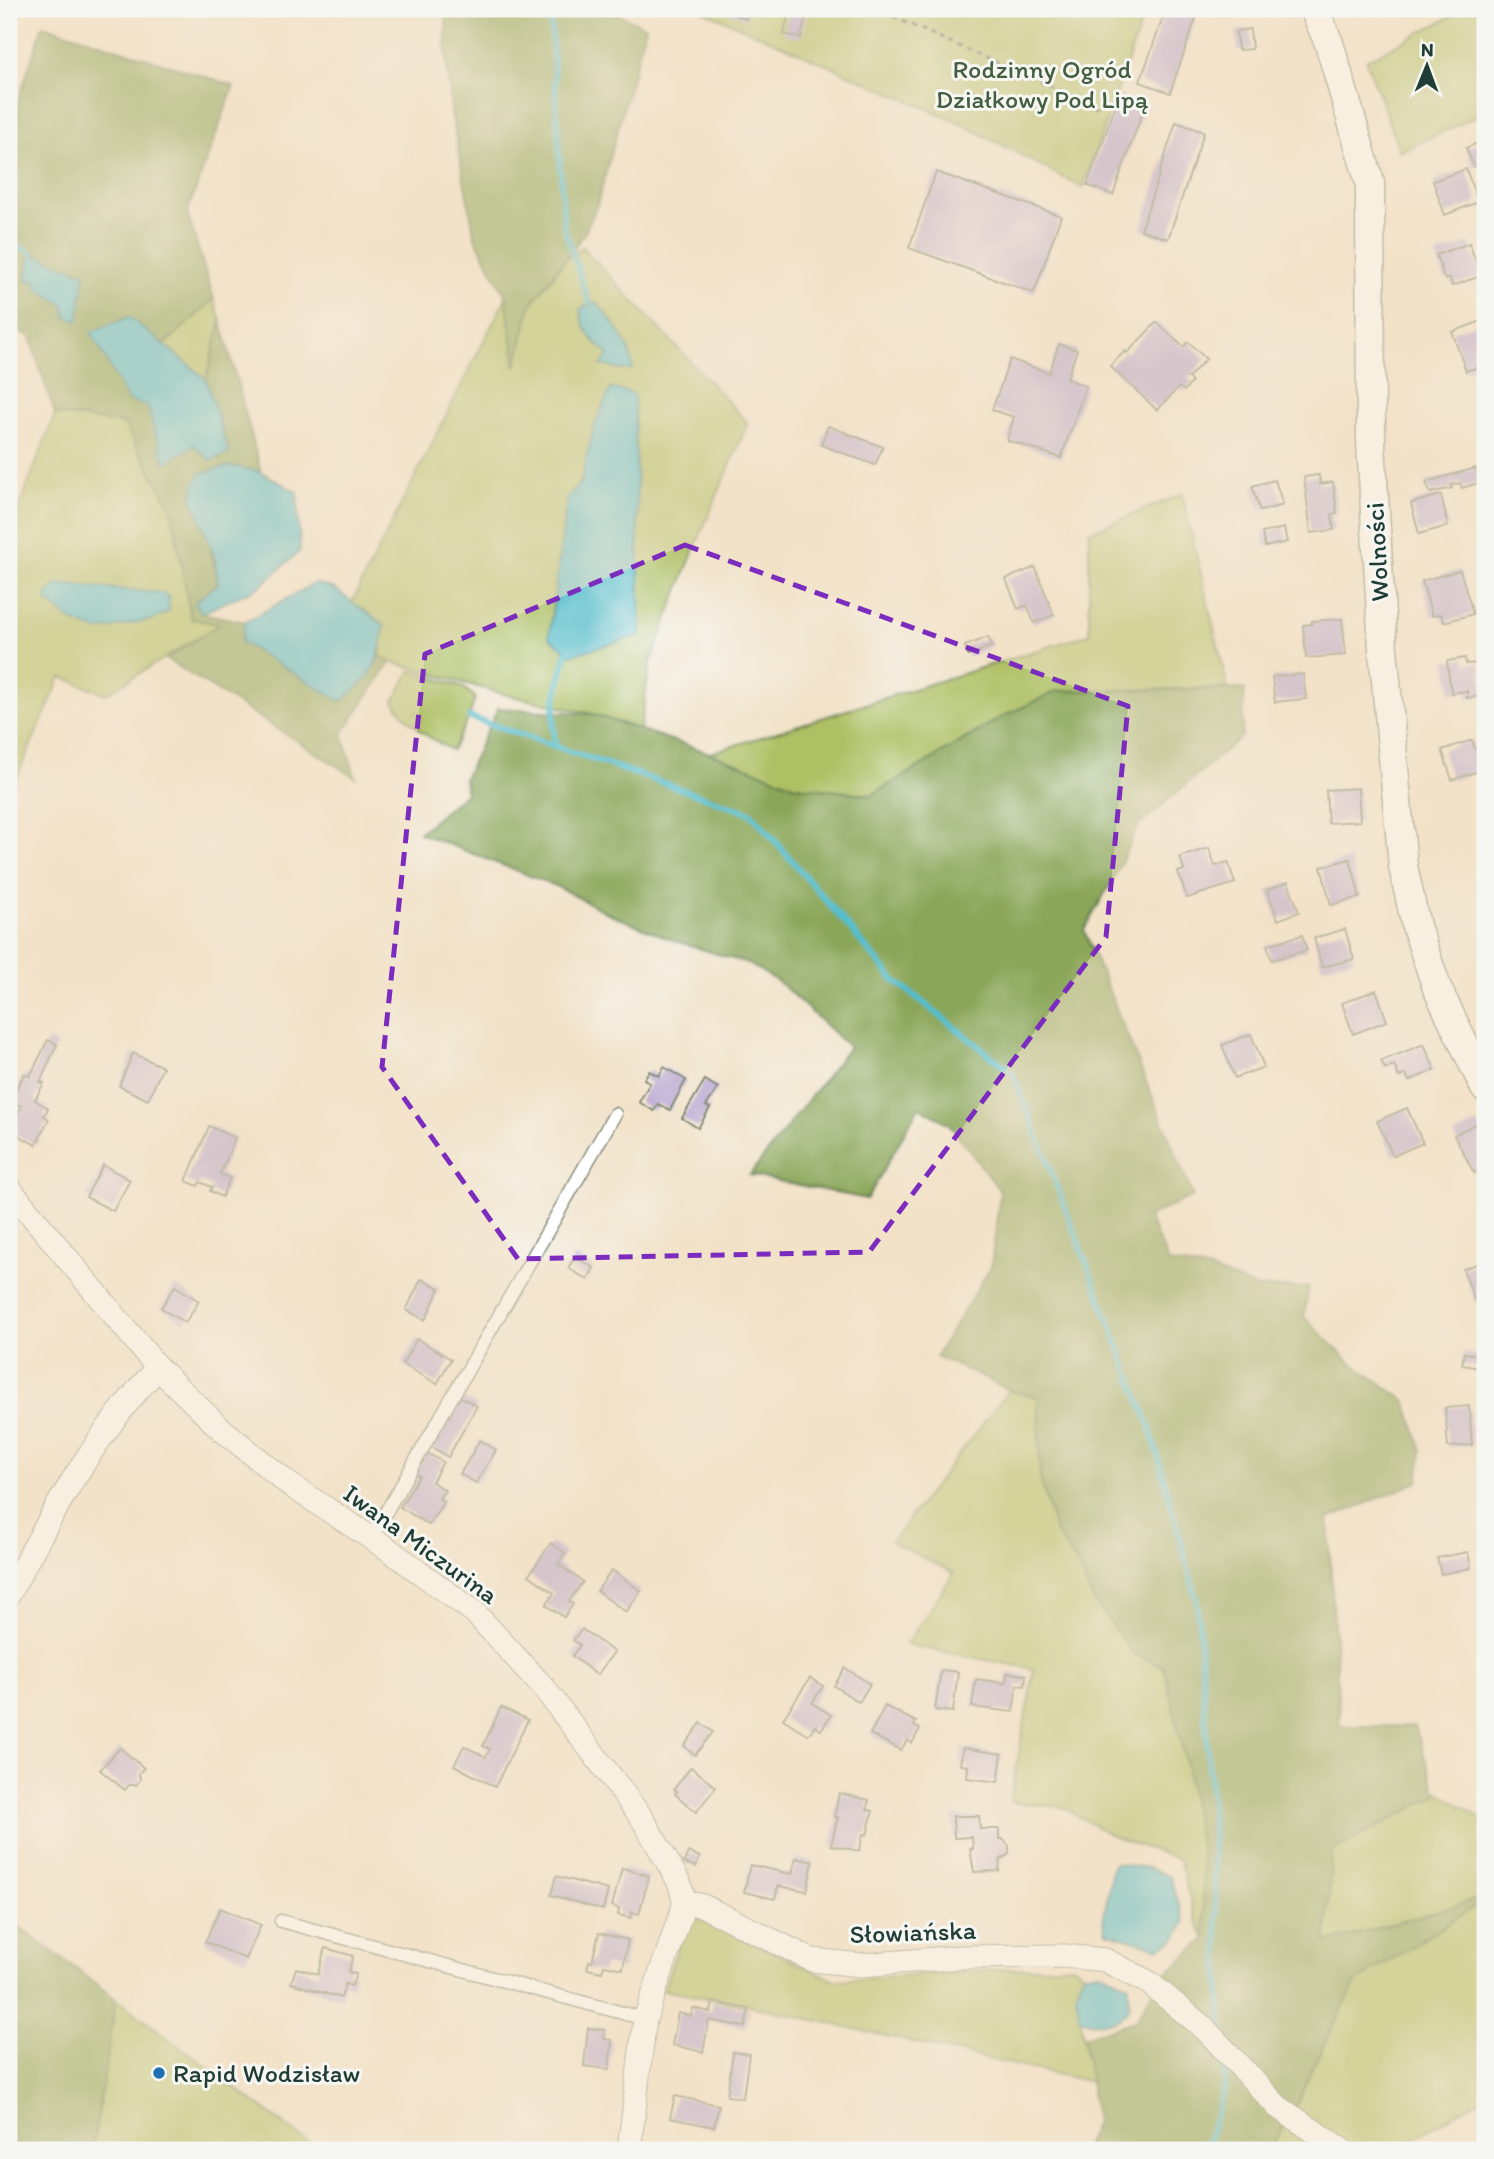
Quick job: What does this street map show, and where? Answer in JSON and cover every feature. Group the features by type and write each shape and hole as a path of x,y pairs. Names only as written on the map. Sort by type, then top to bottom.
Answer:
{"street":[{"name":"Wolności","path":"1314,9 1329,43 1370,183 1371,443 1383,649 1403,866 1416,926 1437,988 1485,1088"},
{"name":"Iwana Miczurina","path":"9,1188 158,1368 219,1427 290,1485 371,1538 474,1612 544,1688 642,1818 679,1882 685,1902"},
{"path":"9,1594 46,1525 95,1446 141,1385 158,1368"},
{"path":"629,2150 645,2020 685,1902"},
{"name":"Słowiańska","path":"685,1902 703,1906 812,1960 860,1965 962,1957 1064,1956 1105,1960 1148,1982 1204,2028 1278,2107 1342,2150"}],"lane":[{"path":"371,1538 615,1114"},
{"path":"281,1921 645,2020"}],"path":[{"path":"875,9 1102,109"}],"highlighted area":[{"path":"685,545 1128,706 1106,937 869,1252 518,1259 382,1067 425,654"}],"green space":[{"path":"446,9 607,9 646,27 597,205 584,234 530,306 516,367 506,297 475,238 452,117 446,56"},
{"name":"Rodzinny Ogród Działkowy Pod Lipą","path":"699,9 1146,9 1083,188 958,122"},
{"path":"1466,9 1485,9 1485,112 1400,152 1366,60"},
{"path":"43,25 234,86 187,213 214,299 164,345 129,318 147,405 166,462 194,445 229,453 206,379 221,321 261,472 230,466 192,497 210,545 218,584 195,602 202,613 245,622 241,643 362,685 380,656 391,662 342,734 356,778 166,659 219,624 191,619 171,507 124,424 55,414 29,335 9,329 9,128"},
{"path":"582,247 748,423 691,557 650,664 640,730 593,714 507,695 391,662 380,656 384,625 352,602 506,297 516,365 530,306 566,259"},
{"path":"214,299 221,321 206,379 164,345"},
{"path":"55,414 124,424 171,507 191,619 220,624 106,694 61,677 9,795 9,534"},
{"path":"1182,494 1228,688 1057,691 1002,717 872,795 796,786 710,753 1089,634 1089,532"},
{"path":"410,671 461,686 475,697 469,717 452,750 419,730 394,701"},
{"path":"1245,689 1242,736 1137,827 1118,870 1084,930 1193,1196 1148,1217 1169,1263 1208,1269 1258,1288 1309,1287 1304,1317 1350,1362 1406,1401 1422,1451 1418,1482 1328,1519 1340,1726 1415,1726 1437,1795 1332,1851 1326,1943 1485,1897 1485,1900 1356,1982 1297,2103 1269,2150 1083,2150 1096,2122 1084,2037 1135,2021 1162,1977 1205,1939 1202,1860 1186,1763 1164,1667 1133,1653 1092,1598 1077,1563 1056,1533 1040,1478 1038,1397 1009,1390 936,1356 991,1267 1000,1191 949,1124 919,1107 867,1199 750,1175 849,1047 780,983 749,964 673,940 612,915 556,886 419,833 466,793 464,779 498,708 593,714 710,753 796,786 872,795 1002,717 1057,691"},
{"path":"1009,1390 1038,1397 1040,1478 1056,1533 1077,1563 1092,1598 1133,1653 1164,1667 1186,1763 1202,1860 1205,1939 1195,1917 1179,1859 1114,1837 1063,1807 1010,1802 1034,1669 906,1645 954,1573 891,1542"},
{"path":"1426,1784 1485,1821 1485,1897 1316,1950 1318,1842"},
{"path":"1485,1900 1485,2096 1395,2150 1269,2150 1297,2103 1356,1982"},
{"path":"689,1914 835,1980 1073,1965 1083,1973 1076,1995 1091,2082 770,2010 663,1990"},
{"path":"9,1919 116,1999 92,2150 9,2150"},
{"name":"Rapid Wodzisław","path":"116,1999 313,2146 313,2150 92,2150"}],"water":[{"path":"31,253 85,274 78,322 66,316 64,305 37,288 37,281 26,280"},
{"path":"596,302 625,341 633,369 624,370 601,365 609,354 589,335 580,309"},
{"path":"129,317 206,379 229,453 211,461 194,445 165,463 147,406 128,400 91,332"},
{"path":"611,388 634,394 641,635 571,655 549,637 567,498 581,482 594,426"},
{"path":"230,466 261,472 297,492 300,551 259,587 202,613 195,602 218,584 215,558 192,497 198,474"},
{"path":"315,583 333,588 384,625 380,650 373,669 361,685 341,701 241,642 245,622"},
{"path":"58,584 163,593 169,598 169,611 154,619 98,631 72,621 46,600 48,592"},
{"path":"1113,1863 1149,1868 1170,1877 1185,1923 1174,1941 1158,1948 1106,1932 1103,1922"},
{"path":"1100,1972 1129,1985 1128,2008 1125,2014 1113,2021 1092,2022 1080,2019 1076,1995 1083,1973"}],"building":[{"path":"729,9 749,9 746,19 727,12"},
{"path":"1166,9 1199,9 1170,93 1140,82"},
{"path":"789,11 806,15 801,38 784,34"},
{"path":"1250,29 1252,49 1238,50 1236,31"},
{"path":"1119,96 1145,105 1113,195 1087,185"},
{"path":"1176,122 1204,132 1168,239 1141,230"},
{"path":"1485,140 1485,162 1474,167 1466,148"},
{"path":"1466,169 1478,202 1445,215 1433,181"},
{"path":"936,172 1061,216 1034,293 909,248"},
{"path":"1469,243 1481,276 1452,286 1450,278 1445,280 1436,255"},
{"path":"1481,321 1485,332 1485,365 1466,371 1452,332"},
{"path":"1157,322 1183,347 1188,342 1206,359 1188,378 1192,382 1184,391 1179,387 1157,410 1110,366 1125,351 1127,353"},
{"path":"1059,344 1077,350 1067,379 1086,386 1061,458 1007,440 1014,417 992,410 1010,359 1049,373"},
{"path":"828,426 883,447 875,465 821,445"},
{"path":"1476,468 1479,483 1462,488 1460,483 1451,485 1452,488 1430,493 1426,482"},
{"path":"1319,475 1320,484 1333,482 1337,513 1332,514 1334,530 1311,533 1304,477"},
{"path":"1275,480 1283,505 1260,511 1252,486"},
{"path":"1441,495 1448,526 1419,534 1411,503"},
{"path":"1284,528 1287,542 1265,547 1262,533"},
{"path":"1035,567 1054,615 1034,623 1027,605 1018,609 1006,579"},
{"path":"1460,570 1473,614 1444,622 1441,614 1432,616 1422,581"},
{"path":"1342,619 1346,655 1306,658 1303,625 1312,624 1312,621"},
{"path":"988,637 992,646 968,656 965,646"},
{"path":"1465,658 1466,664 1480,663 1484,696 1467,698 1467,691 1451,693 1447,661"},
{"path":"1303,674 1306,699 1275,702 1272,677"},
{"path":"1472,740 1482,770 1452,780 1442,750"},
{"path":"1358,788 1360,821 1328,823 1326,790"},
{"path":"1209,848 1215,866 1228,862 1235,883 1187,898 1178,872 1184,870 1180,857"},
{"path":"1350,859 1360,897 1331,905 1321,867"},
{"path":"1288,882 1299,912 1278,920 1267,890"},
{"path":"1345,929 1354,959 1322,967 1314,938"},
{"path":"1302,935 1307,950 1272,960 1267,945"},
{"path":"1376,990 1387,1021 1353,1034 1342,1003"},
{"path":"1251,1034 1264,1067 1235,1078 1222,1045"},
{"path":"48,1040 57,1044 40,1082 44,1083 35,1100 48,1108 44,1116 49,1119 36,1145 9,1130 21,1106 10,1101 24,1074 30,1076"},
{"path":"1424,1044 1435,1070 1409,1081 1406,1074 1399,1077 1394,1065 1385,1069 1381,1061"},
{"path":"133,1053 163,1067 148,1100 119,1086"},
{"path":"664,1067 686,1080 670,1110 658,1104 654,1111 639,1102 650,1083 644,1079 649,1071 659,1076"},
{"path":"705,1080 718,1088 706,1106 710,1108 698,1128 682,1118"},
{"path":"1407,1108 1423,1143 1393,1156 1377,1121"},
{"path":"1477,1123 1485,1139 1485,1168 1474,1173 1454,1135"},
{"path":"209,1126 235,1138 220,1174 230,1178 222,1197 210,1191 212,1187 200,1182 198,1186 186,1181"},
{"path":"103,1165 130,1180 113,1211 86,1197"},
{"path":"575,1257 594,1268 588,1280 568,1268"},
{"path":"1485,1261 1485,1298 1475,1302 1463,1269"},
{"path":"421,1279 440,1288 425,1320 406,1310"},
{"path":"175,1286 199,1301 185,1323 161,1308"},
{"path":"417,1339 451,1359 437,1384 402,1364"},
{"path":"1478,1349 1485,1350 1485,1369 1462,1365 1464,1353 1477,1355"},
{"path":"459,1396 477,1406 448,1457 431,1446"},
{"path":"1469,1406 1472,1445 1448,1447 1445,1408"},
{"path":"480,1440 496,1450 476,1483 460,1474"},
{"path":"427,1453 443,1462 432,1482 445,1490 439,1499 444,1501 429,1525 400,1507 419,1476 415,1474"},
{"path":"551,1543 565,1553 558,1564 583,1582 569,1601 573,1604 564,1617 546,1605 554,1593 529,1575"},
{"path":"1468,1552 1471,1568 1441,1574 1437,1558"},
{"path":"612,1570 641,1591 626,1612 597,1591"},
{"path":"582,1629 614,1652 597,1675 572,1656 580,1645 573,1640"},
{"path":"845,1668 870,1684 859,1702 834,1686"},
{"path":"941,1670 958,1672 953,1712 935,1710"},
{"path":"1007,1673 1026,1675 1025,1686 1017,1685 1013,1712 972,1707 976,1679 1006,1683"},
{"path":"810,1678 823,1686 812,1703 831,1715 821,1730 815,1726 808,1735 783,1719"},
{"path":"885,1706 916,1722 914,1726 920,1729 912,1743 907,1740 901,1750 870,1734"},
{"path":"501,1707 528,1720 495,1787 454,1765 464,1746 486,1757 490,1749 483,1746"},
{"path":"701,1723 713,1732 695,1755 684,1746"},
{"path":"120,1748 144,1768 139,1773 140,1780 136,1785 129,1785 125,1790 100,1770"},
{"path":"963,1748 1002,1754 998,1782 967,1778 968,1766 960,1765"},
{"path":"691,1767 716,1787 696,1812 675,1794 677,1792 674,1789"},
{"path":"839,1793 869,1800 867,1809 873,1811 867,1835 863,1834 859,1851 831,1845 838,1817 834,1817"},
{"path":"953,1816 979,1816 980,1829 999,1829 999,1839 1003,1839 1009,1846 1009,1854 1000,1860 999,1871 974,1872 970,1849 973,1849 972,1837 954,1838"},
{"path":"688,1852 700,1857 696,1867 684,1863"},
{"path":"796,1858 813,1862 807,1891 778,1886 775,1899 744,1892 750,1865 792,1874"},
{"path":"622,1868 649,1876 639,1914 632,1912 631,1918 618,1915 619,1909 612,1906"},
{"path":"556,1876 608,1890 603,1910 551,1895"},
{"path":"220,1908 261,1925 246,1959 205,1942"},
{"path":"599,1933 628,1940 623,1969 604,1965 602,1972 587,1969 589,1961 592,1962"},
{"path":"325,1948 353,1956 348,1972 356,1974 352,1986 345,1984 341,1998 291,1983 296,1968 318,1974"},
{"path":"713,2002 749,2009 745,2027 709,2020 703,2052 672,2045 678,2013 691,2016 693,2008 711,2012"},
{"path":"588,2028 605,2030 604,2039 612,2040 609,2069 584,2066"},
{"path":"733,2052 749,2054 743,2098 727,2096"},
{"path":"675,2096 719,2105 714,2127 670,2118"}],"waterway":[{"path":"550,9 564,227 589,303"},
{"path":"9,241 31,253"},
{"path":"555,746 554,710 567,652"},
{"path":"469,717 751,813 893,979 1013,1073 1150,1427 1197,1601 1211,1800 1222,2033"},
{"path":"1205,2150 1225,2087 1224,2063"}],"place":[{"name":"Rapid Wodzisław","path":"159,2073"}]}
